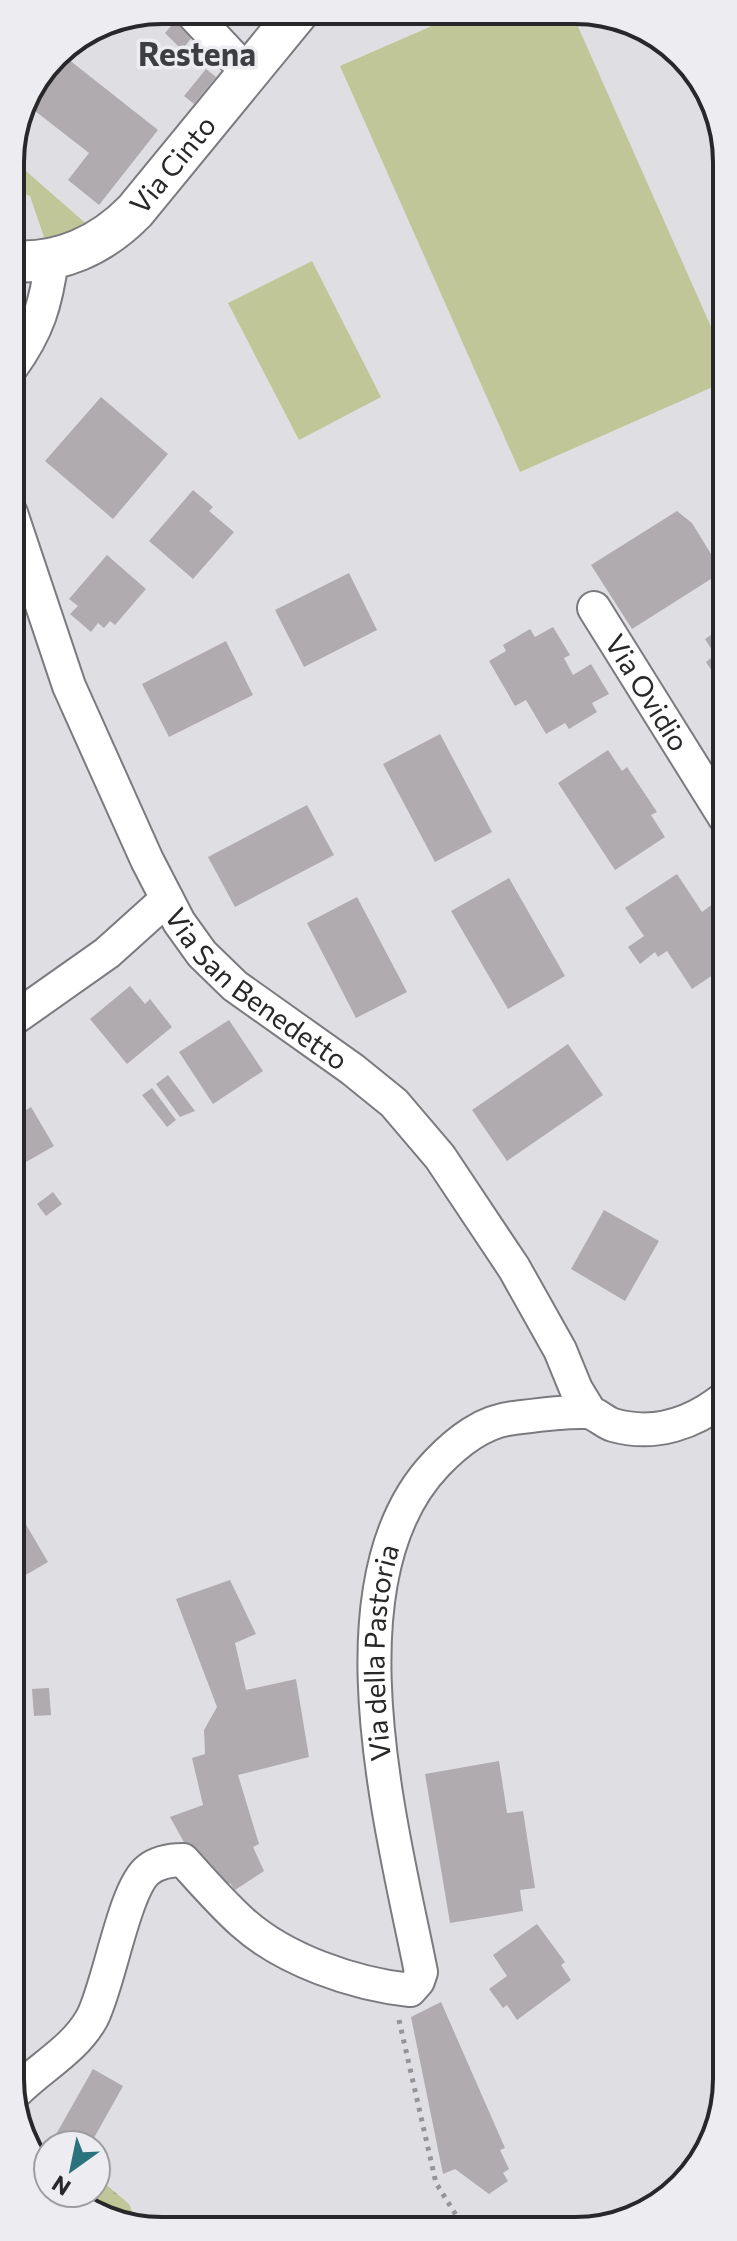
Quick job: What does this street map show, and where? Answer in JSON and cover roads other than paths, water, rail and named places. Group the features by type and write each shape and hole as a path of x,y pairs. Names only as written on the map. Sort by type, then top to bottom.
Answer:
{"street":[{"path":"202,24 248,73"},
{"name":"Via Cinto","path":"24,260 52,259 94,246 116,231 288,24"},
{"path":"24,350 47,301 52,259"},
{"name":"Via San Benedetto","path":"24,552 69,686 179,922 202,954 235,986 384,1095 440,1157 514,1268 560,1350 576,1389 590,1412"},
{"name":"Via Ovidio","path":"594,608 713,799"},
{"path":"24,1012 107,953 167,899"},
{"name":"Via della Pastoria","path":"25,2085 77,2039 92,2017 135,1890 147,1871 166,1861 183,1860 243,1923 279,1949 367,1984 410,1990 421,1972 384,1780 376,1698 377,1611 381,1579 391,1540 406,1507 427,1473 456,1443 481,1428 510,1418 590,1412 610,1424 653,1429 684,1423 713,1407"}],"district":[{"name":"Restena","path":"197,55"}]}
